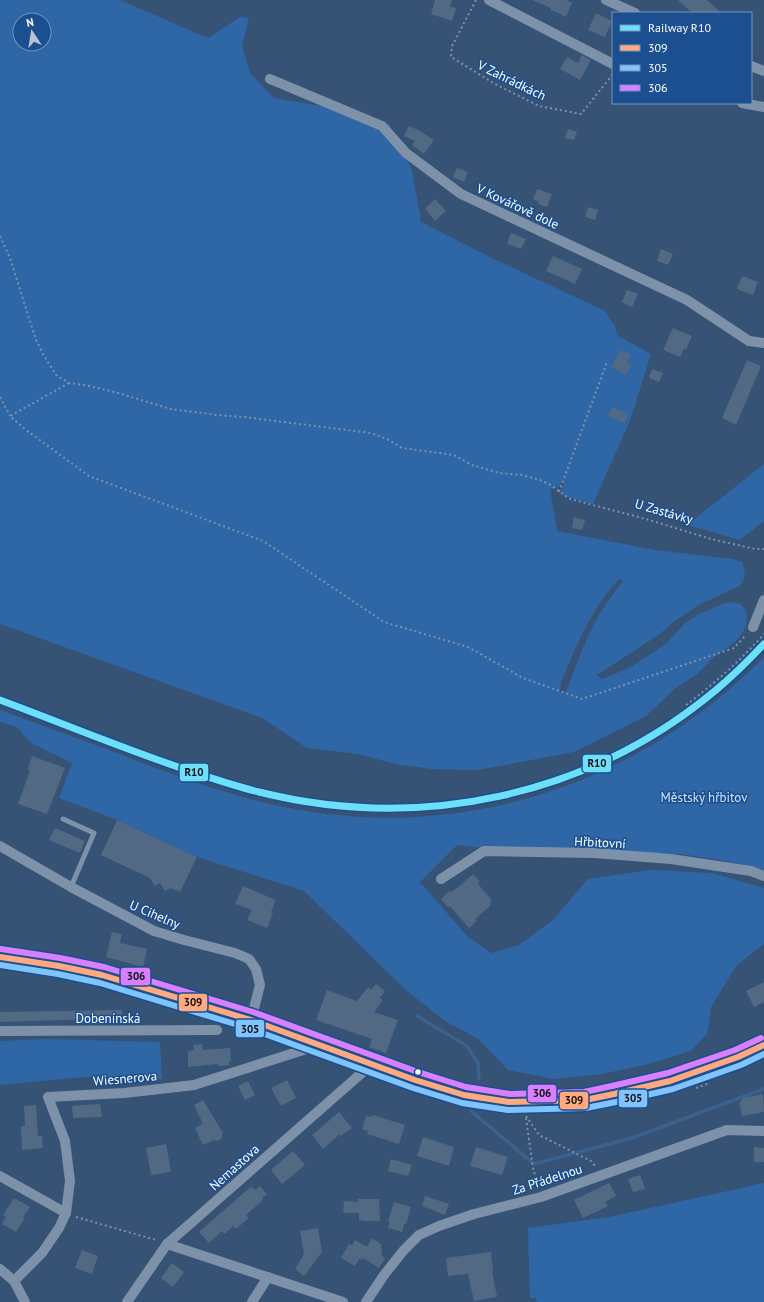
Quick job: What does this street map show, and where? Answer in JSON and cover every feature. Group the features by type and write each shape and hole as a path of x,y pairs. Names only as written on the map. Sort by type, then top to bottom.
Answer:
{"main road":[{"path":"0,957 59,966 102,975 251,1020 415,1080 464,1095 509,1102 584,1100 670,1081 738,1057 764,1045"}],"street":[{"path":"489,0 612,63"},
{"path":"606,0 634,12"},
{"path":"752,66 764,71"},
{"name":"V Kovářově dole","path":"270,79 382,126 406,153 461,194 687,300 749,341 764,343"},
{"path":"748,104 764,107"},
{"path":"753,627 764,600"},
{"name":"U Cihelny","path":"0,846 71,887 154,931 235,953 249,959 256,969 260,985 251,1020"},
{"name":"Hřbitovní","path":"441,879 484,851 594,853 671,859 751,871 764,876"},
{"name":"Dobenínská","path":"0,1031 217,1030"},
{"name":"Wiesnerova","path":"66,1214 70,1181 65,1141 48,1096 124,1093 194,1085 319,1045"},
{"name":"Nemastova","path":"128,1302 167,1244 372,1064"},
{"name":"Za Přádelnou","path":"366,1302 384,1275 403,1251 419,1235 474,1214 541,1197 727,1130 764,1131"},
{"path":"0,1176 66,1214 59,1228 42,1253 14,1281"},
{"path":"167,1244 343,1302"},
{"path":"0,1269 14,1281 25,1302"},
{"path":"252,1302 268,1277"}],"lane":[{"path":"62,820 94,833 71,887"}],"path":[{"name":"V Zahrádkách","path":"476,0 452,46 451,57 495,84 539,106 581,114 612,75"},
{"path":"0,236 10,258 36,340 56,375 69,383 10,416"},
{"path":"560,492 607,362"},
{"name":"U Zastávky","path":"69,383 111,391 171,409 371,433 389,440 402,448 454,455 472,464 499,473 522,475 540,480 549,484 570,499 646,518 711,539 755,549 764,549"},
{"path":"0,397 10,416 26,430 89,476 262,541 384,622 468,647 523,678 582,699 734,648 753,627"},
{"path":"686,705 714,683 746,654 764,634"},
{"path":"541,1197 533,1168 526,1116 539,1135 591,1161 601,1175"},
{"path":"66,1214 167,1244"}],"green space":[{"path":"0,0 120,0 208,38 240,17 249,18 242,46 250,73 274,98 322,106 377,126 389,124 412,170 421,222 490,257 605,311 615,326 617,335 651,354 631,418 593,504 561,495 564,480 559,487 550,489 557,531 655,550 733,559 742,562 743,565 745,572 744,578 739,586 699,605 675,621 657,636 597,675 602,679 629,668 667,643 685,623 697,615 724,603 733,602 740,604 745,609 747,614 746,625 742,634 736,641 712,659 697,674 677,687 646,716 574,752 478,770 431,769 395,764 358,754 307,748 262,718 0,624","holes":["619,579 623,581 608,601 594,625 583,647 566,692 560,692 561,682 593,615 600,603"]},
{"path":"764,464 764,521 740,540 687,525"},
{"name":"Městský hřbitov","path":"764,657 764,870 731,862 681,854 509,851 457,845 420,882 467,936 491,953 519,945 553,920 588,879 651,870 712,873 764,888 764,944 736,966 711,1007 707,1034 691,1051 649,1064 602,1074 554,1079 508,1070 478,1039 445,1021 407,991 304,891 197,857 117,820 59,798 72,763 31,743 17,727 0,722 0,710 186,779 266,803 335,815 403,817 469,811 534,796 597,773 657,742 712,703"},
{"path":"48,1039 160,1042 162,1079 84,1077 0,1085 0,1041"},
{"path":"764,1183 764,1302 537,1302 535,1298 530,1298 528,1228 609,1217"}],"building":[{"path":"435,0 452,0 450,7 456,8 452,21 431,14"},
{"path":"532,0 566,0 572,3 566,17 551,10 551,8"},
{"path":"678,0 707,0 720,12 691,12"},
{"path":"596,13 612,21 605,37 588,30"},
{"path":"582,55 591,60 580,80 560,69 567,57 578,63"},
{"path":"409,126 434,140 424,154 412,145 415,141 404,136"},
{"path":"568,129 577,132 574,140 565,138"},
{"path":"457,168 468,172 464,182 453,177"},
{"path":"537,189 552,194 547,207 538,204 539,202 533,199"},
{"path":"435,199 446,211 435,221 425,209"},
{"path":"588,207 598,210 595,220 585,217"},
{"path":"511,233 526,239 521,249 507,244"},
{"path":"661,249 673,254 668,265 657,261"},
{"path":"553,256 582,269 575,284 546,271"},
{"path":"742,276 758,282 753,295 737,289"},
{"path":"627,290 638,294 632,307 622,302"},
{"path":"673,328 692,336 686,350 684,349 680,357 663,350"},
{"path":"620,350 631,355 627,362 632,365 626,375 611,367"},
{"path":"747,360 761,366 736,425 722,418"},
{"path":"652,369 663,373 659,382 649,378"},
{"path":"612,407 628,414 625,423 608,416"},
{"path":"574,517 585,520 582,530 572,528"},
{"path":"32,756 65,768 47,814 18,804 30,770 28,769"},
{"path":"117,820 197,857 180,892 170,888 165,891 160,883 155,886 150,878 101,855"},
{"path":"55,828 85,841 80,853 49,840"},
{"path":"473,874 480,882 478,884 491,899 490,906 475,919 477,921 469,928 450,906 448,907 441,899 449,891 451,892 457,888"},
{"path":"243,886 276,900 267,928 247,920 252,910 235,904"},
{"path":"112,932 122,934 120,943 147,949 143,967 106,957"},
{"path":"764,982 764,1002 754,1007 746,991"},
{"path":"376,984 385,991 380,998 383,1000 374,1012 398,1020 386,1053 369,1047 372,1039 316,1020 327,990 357,1001 368,987 371,990"},
{"path":"122,1010 122,1020 97,1019 0,1022 0,1012"},
{"path":"202,1044 203,1050 230,1048 231,1061 229,1061 229,1065 219,1066 218,1064 188,1067 188,1051 194,1050 193,1045"},
{"path":"287,1080 296,1098 281,1106 271,1088"},
{"path":"248,1081 255,1095 245,1100 238,1086"},
{"path":"763,1094 764,1112 742,1116 739,1103 743,1098"},
{"path":"203,1100 223,1133 221,1139 217,1141 214,1140 203,1145 195,1128 203,1124 194,1105"},
{"path":"100,1104 102,1117 73,1118 72,1106"},
{"path":"36,1105 38,1136 42,1136 43,1148 22,1150 21,1126 25,1126 24,1106"},
{"path":"339,1112 352,1128 341,1136 340,1134 323,1149 312,1135"},
{"path":"373,1115 405,1125 399,1144 367,1134 368,1131 362,1129 366,1116 372,1117"},
{"path":"423,1137 454,1147 449,1166 417,1156"},
{"path":"166,1144 171,1172 151,1175 146,1148"},
{"path":"476,1147 508,1157 502,1175 470,1166"},
{"path":"754,1147 764,1148 764,1162 754,1162"},
{"path":"293,1151 305,1165 282,1184 271,1170"},
{"path":"391,1159 412,1165 408,1176 388,1171"},
{"path":"640,1175 645,1189 633,1192 628,1179"},
{"path":"609,1183 616,1196 605,1202 608,1206 583,1218 574,1200"},
{"path":"260,1186 267,1194 262,1198 263,1200 246,1215 249,1218 236,1229 233,1226 225,1234 222,1231 209,1243 199,1232 247,1190 252,1187 255,1190"},
{"path":"425,1196 449,1204 445,1215 422,1206"},
{"path":"14,1198 30,1207 23,1217 25,1218 16,1232 2,1224 6,1217 3,1215"},
{"path":"358,1199 379,1199 380,1221 359,1220 359,1213 343,1213 344,1201 358,1202"},
{"path":"394,1202 411,1207 402,1232 388,1228 390,1221 388,1221"},
{"path":"318,1228 322,1252 304,1276 295,1269 304,1254 300,1231"},
{"path":"372,1238 381,1244 382,1256 385,1258 379,1268 363,1258 362,1260 360,1258 355,1266 341,1258 349,1244 352,1245 355,1240 367,1247"},
{"path":"82,1250 98,1256 92,1274 75,1268"},
{"path":"491,1252 492,1271 497,1297 474,1301 468,1274 448,1276 446,1258"},
{"path":"172,1263 184,1272 173,1287 161,1278"}],"waterway":[{"path":"417,1016 467,1046 478,1063 479,1079"},
{"path":"471,1111 534,1164 632,1138 764,1089"}],"rail line":[{"name":"R10","path":"0,700 163,762 259,792 320,803 380,808 441,806 500,796 558,780 613,757 666,727 716,690 741,668 764,644"}],"transit line":[{"name":"306","path":"1,949 60,958 104,967 253,1012 418,1072 466,1087 510,1094 584,1092 612,1086 668,1073 735,1050 761,1038"},
{"name":"309","path":"0,957 59,966 102,975 251,1020 415,1080 464,1095 509,1102 585,1100 614,1094 670,1081 738,1057 764,1045"},
{"name":"305","path":"0,965 58,974 100,983 248,1028 413,1088 462,1103 508,1110 586,1108 616,1102 673,1089 741,1065 764,1054"}]}
